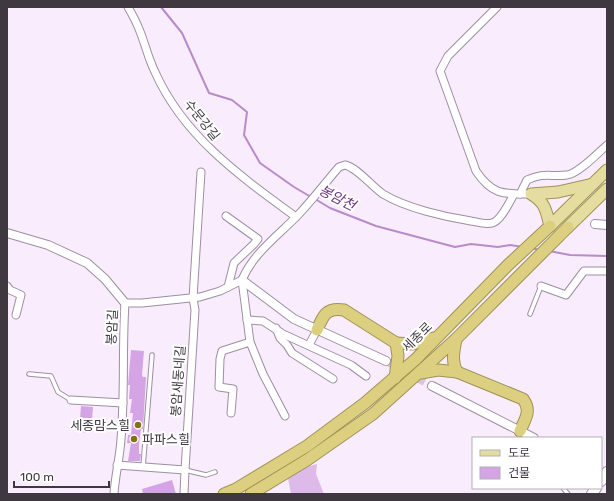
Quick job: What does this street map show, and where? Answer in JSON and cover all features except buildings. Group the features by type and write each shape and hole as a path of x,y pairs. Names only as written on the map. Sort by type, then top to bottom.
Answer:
{"highway":[{"name":"세종로","path":"224,494 236,489 307,446 365,403 416,359 508,265 550,226"},
{"path":"251,494 306,460 373,414 456,339 568,227"},
{"path":"317,330 323,316 328,311 336,309 344,310 396,343 413,344 437,337"},
{"path":"456,339 453,365 457,372"},
{"path":"394,378 398,356 396,343"},
{"path":"421,372 438,370 457,372 523,399 528,405 528,412 520,431"}],"main road":[{"name":"세종로","path":"550,226 607,170"},
{"path":"522,194 558,192 593,184"},
{"path":"568,227 607,189"},
{"path":"522,194 538,198 543,204 550,226"}],"street":[{"name":"수문강길","path":"128,7 139,27 155,72 184,121 218,157 297,215"},
{"path":"497,7 448,56 440,71 476,171 489,187 500,192 522,194"},
{"path":"285,416 263,374 250,342 242,280 246,269 278,233 297,215 339,167 345,165 351,167 368,183 385,195 412,206 452,218 483,223 493,223 499,219 522,194 527,180 538,175 569,175 576,172 607,146"},
{"name":"봉암새동네길","path":"184,494 195,310 193,298 201,172"},
{"path":"226,216 258,239 234,263 228,287"},
{"path":"595,224 607,225"},
{"name":"봉암길","path":"7,233 48,245 88,263 105,278 125,303 121,440 114,494"},
{"path":"541,286 566,294 584,271 607,270"},
{"path":"125,303 142,303 200,297 228,287 242,280"},
{"path":"242,280 294,319 386,361"},
{"path":"7,286 10,290 21,295 16,315"},
{"path":"247,320 263,321 276,328 283,334 350,365 366,376"},
{"path":"276,328 280,338 292,353 333,379"},
{"path":"309,345 317,330"},
{"path":"231,413 233,389 219,387 220,359 222,351 250,342"},
{"path":"432,386 532,437"},
{"path":"71,400 123,403"},
{"path":"117,465 185,470"}],"lane":[{"path":"530,314 541,286"},
{"path":"143,467 152,355"},
{"path":"29,374 51,376 58,392 71,400"},
{"path":"185,470 206,475 215,472"}],"shaded area":[{"path":"317,464 316,474 324,494 291,494 288,478 303,468"}],"waterway":[{"name":"봉암천","path":"161,7 182,33 209,93 232,100 247,112 244,135 260,163 311,197"},
{"name":"봉암천","path":"315,199 330,208 376,226 455,247 471,244 498,247 510,245 523,247"},
{"name":"봉암천","path":"531,248 540,250"},
{"name":"봉암천","path":"549,251 570,255 607,256"}],"tunnel":[{"path":"386,361 432,386"}],"place":[{"name":"세종맘스힐","path":"138,425"},
{"name":"파파스힐","path":"134,439"}]}
